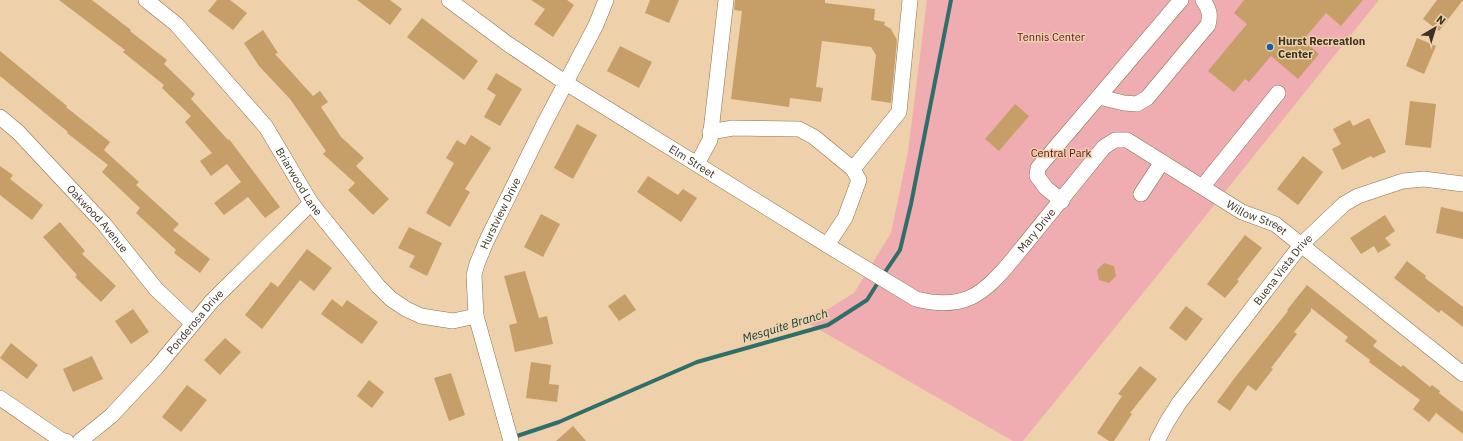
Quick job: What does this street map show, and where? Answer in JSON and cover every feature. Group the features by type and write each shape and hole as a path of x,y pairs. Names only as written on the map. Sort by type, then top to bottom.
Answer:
{"street":[{"name":"Briarwood Lane","path":"146,0 176,24 266,127 312,203 378,286 391,299 406,309 421,316 453,321 476,316"},
{"name":"Elm Street","path":"449,0 508,44 566,84 827,245 916,298 932,303 945,303"},
{"name":"Hurstview Drive","path":"511,441 476,316 474,275 477,264 496,221 543,126 596,25 606,0"},
{"path":"697,164 710,140 726,0"},
{"path":"853,169 899,112 910,0"},
{"path":"1062,201 1046,188 1037,176 1038,168 1181,0"},
{"path":"1099,97 1137,104 1147,98 1208,25 1210,17 1209,8 1203,0"},
{"path":"1203,186 1278,93"},
{"name":"Oakwood Avenue","path":"0,117 18,132 104,224 156,289 192,322"},
{"path":"710,132 733,128 800,129 814,137 853,169 859,180 853,199 845,218 827,245"},
{"name":"Willow Street","path":"1115,140 1127,140 1203,186 1242,212 1275,224 1463,374"},
{"name":"Mary Drive","path":"945,303 958,302 971,298 984,290 1001,273 1062,201 1104,147 1115,140"},
{"path":"1141,194 1162,162"},
{"name":"Buena Vista Drive","path":"1159,440 1167,422 1179,403 1301,244 1344,204 1358,196 1402,181 1424,179 1462,181"},
{"name":"Ponderosa Drive","path":"80,441 111,416 156,368 192,322 312,203"},
{"path":"0,398 61,440 66,441"}],"green space":[{"name":"Central Park","path":"927,0 1379,0 1023,441 1013,441 799,318 828,309 854,293 891,233 908,152"}],"building":[{"path":"59,0 92,0 167,60 164,64 195,94 191,99 228,140 229,139 280,207 265,218 248,197 224,215 214,203 241,182 227,164 211,176 200,161 212,153 185,122 191,116 162,88 164,85 123,52 125,50"},
{"path":"217,0 230,0 247,13 233,30 208,11"},
{"path":"357,0 390,0 402,9 390,25"},
{"path":"531,0 567,0 574,5 553,37 534,24 545,9"},
{"path":"650,0 679,0 669,23 645,13"},
{"path":"735,0 825,0 825,3 875,9 874,20 885,22 884,25 891,29 897,40 891,103 871,100 876,55 871,47 822,41 816,87 823,88 821,102 790,98 789,107 731,99 742,11 734,10"},
{"name":"Hurst Recreation Center","path":"1244,0 1363,0 1341,26 1326,13 1303,40 1319,54 1298,79 1271,56 1249,82 1245,79 1234,92 1208,71 1247,24 1234,13"},
{"path":"1437,0 1463,0 1439,31 1423,19"},
{"path":"422,18 478,61 464,80 407,37"},
{"path":"263,30 278,53 275,54 313,96 320,91 328,102 321,107 341,137 364,158 356,166 389,199 373,215 348,190 355,183 323,154 326,151 290,99 259,66 244,43"},
{"path":"1417,38 1436,46 1424,74 1406,66"},
{"path":"620,46 652,62 639,88 607,71"},
{"path":"0,51 110,142 104,150 139,182 136,185 179,224 173,230 210,259 200,273 174,253 176,250 136,213 140,208 102,172 108,165 67,133 68,132 0,76"},
{"path":"496,73 522,89 500,126 484,117 496,95 487,89"},
{"path":"1410,101 1436,104 1431,148 1405,145"},
{"path":"1015,104 1029,116 999,151 985,139"},
{"path":"1369,118 1386,152 1373,158 1371,156 1342,170 1332,149 1341,144 1333,129 1350,120 1353,126"},
{"path":"577,124 597,135 573,179 554,168"},
{"path":"471,135 491,148 465,189 470,192 450,227 426,213 454,163 446,158 457,140 465,145"},
{"path":"1303,156 1323,172 1298,205 1277,189"},
{"path":"0,166 13,175 10,179 43,205 32,220 0,195"},
{"path":"648,176 678,195 683,189 697,198 681,222 637,192"},
{"path":"1441,207 1463,212 1463,239 1436,233"},
{"path":"541,214 560,224 543,257 524,247"},
{"path":"1385,215 1395,231 1385,238 1391,245 1378,253 1374,246 1361,254 1350,238"},
{"path":"60,222 85,251 82,254 116,286 101,302 75,277 77,275 43,237"},
{"path":"409,227 442,243 427,276 409,267 415,256 398,248"},
{"path":"1245,235 1262,248 1225,298 1207,284"},
{"path":"307,249 332,268 314,291 300,280 262,329 245,315 271,282 278,287"},
{"path":"1407,261 1426,276 1425,278 1463,307 1463,327 1441,310 1439,313 1394,278"},
{"path":"1104,263 1114,266 1116,276 1109,283 1099,280 1097,270"},
{"path":"525,271 539,318 547,316 553,344 515,352 509,325 517,323 504,276"},
{"path":"1307,285 1377,341 1373,346 1401,367 1403,365 1430,387 1432,385 1440,391 1439,393 1463,412 1463,434 1436,413 1429,422 1413,409 1420,400 1369,362 1370,360 1345,341 1348,337 1311,308 1311,311 1294,332 1297,334 1271,368 1273,369 1256,391 1248,385 1230,411 1217,402"},
{"path":"625,294 636,310 619,321 608,306"},
{"path":"332,299 342,307 347,300 378,322 362,344 321,314"},
{"path":"1186,306 1203,319 1186,341 1169,328"},
{"path":"133,309 149,332 131,344 115,321"},
{"path":"225,338 241,352 220,375 204,360"},
{"path":"11,343 38,365 27,379 0,358"},
{"path":"92,356 103,379 73,392 63,369"},
{"path":"531,362 551,365 549,384 559,385 557,402 526,398"},
{"path":"1140,366 1157,379 1130,413 1132,414 1114,441 1109,441 1097,433 1122,396 1118,394"},
{"path":"451,373 465,415 449,421 434,378"},
{"path":"369,380 384,392 372,408 357,396"},
{"path":"187,385 207,400 181,432 162,417"},
{"path":"573,426 586,441 556,441"}],"waterway":[{"name":"Mesquite Branch","path":"883,275 900,250 911,204 951,0"},
{"name":"Mesquite Branch","path":"514,437 559,422 697,362 828,325 867,300 879,281"}],"place":[{"name":"Hurst Recreation Center","path":"1270,47"}],"park label":[{"name":"Tennis Center","path":"1051,37"}]}
